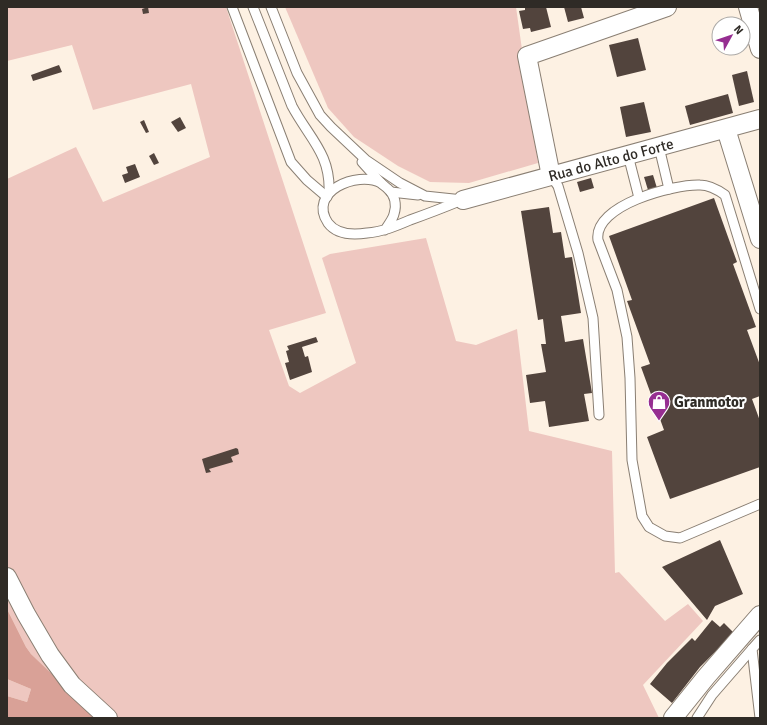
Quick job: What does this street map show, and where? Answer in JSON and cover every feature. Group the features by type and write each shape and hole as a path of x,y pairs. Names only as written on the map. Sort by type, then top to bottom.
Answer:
{"street":[{"path":"551,176 527,56 667,7"},
{"path":"748,7 760,49"},
{"name":"Rua do Alto do Forte","path":"463,200 760,119"},
{"path":"726,129 760,239"},
{"path":"7,577 26,614 50,655 72,685 108,718"},
{"path":"673,718 706,677 760,615"}],"lane":[{"path":"232,7 291,162 307,180 328,194"},
{"path":"253,7 292,106 299,119 322,152 327,166 328,194 323,204 324,214 328,223 338,231 353,235 373,233 385,230 463,200"},
{"path":"271,7 298,73 320,115 381,183 392,192 396,202 394,215 385,230"},
{"path":"331,127 366,160 382,172 425,196"},
{"path":"660,147 669,189"},
{"path":"628,155 640,198"},
{"path":"551,176 558,186 578,253 593,318 599,415"},
{"path":"328,194 347,182 361,179 381,183"},
{"path":"760,309 725,195 717,189 700,185 669,189 640,198 623,206 602,222 597,234 598,240 617,290 627,337 632,460 642,516 649,527 664,536 680,538 760,504"},
{"path":"392,192 463,200"},
{"path":"697,718 712,695 760,640"},
{"path":"752,649 760,718"}],"shaded area":[{"path":"7,7 226,7 326,313 269,330 289,386 300,393 356,363 322,258 330,254 426,238 456,341 476,345 517,329 529,431 612,451 615,573 619,572 665,621 688,604 703,621 643,685 659,718 98,718 31,654 7,609 7,179 76,147 103,202 210,157 191,84 93,110 72,45 7,61"},
{"path":"285,7 516,7 538,163 469,183 430,182 398,166 354,137 328,108"},
{"path":"7,609 31,654 98,718 7,718 7,696 27,702 31,689 7,679"},
{"path":"7,679 31,689 27,702 7,696"}],"building":[{"path":"148,7 149,13 143,14 142,9"},
{"path":"546,7 551,27 531,32 530,28 523,29 519,11 525,10 525,8"},
{"path":"564,7 581,7 584,18 568,22"},
{"path":"638,38 646,70 617,77 609,45"},
{"path":"59,65 62,72 33,81 31,75"},
{"path":"747,71 754,102 739,106 732,75"},
{"path":"728,94 733,113 690,125 685,106"},
{"path":"644,102 651,132 626,137 620,107"},
{"path":"180,117 186,128 178,132 171,122"},
{"path":"144,120 149,132 146,133 140,122"},
{"path":"154,153 159,163 154,165 149,156"},
{"path":"135,164 140,177 125,183 122,175 128,173 126,167"},
{"path":"653,175 657,188 648,190 644,177"},
{"path":"591,178 594,188 580,192 577,182"},
{"path":"714,198 737,262 733,264 756,327 747,330 760,365 760,396 752,399 760,421 760,467 670,499 647,437 664,430 641,367 650,364 627,301 632,300 609,236"},
{"path":"549,207 553,233 561,232 565,258 572,257 581,313 561,316 565,342 583,339 592,393 584,394 589,421 549,427 545,401 530,403 526,375 546,372 541,344 546,344 543,319 538,320 521,211"},
{"path":"316,337 318,342 302,347 305,357 308,356 312,372 290,380 285,363 289,362 286,351 289,350 287,346"},
{"path":"236,448 238,449 239,454 231,457 233,462 209,469 211,472 206,473 202,459"},
{"path":"720,540 743,594 715,606 707,620 662,567"},
{"path":"712,620 720,627 724,623 734,633 700,667 672,703 650,684 667,663 692,638 695,641"}],"place":[{"name":"Granmotor","path":"659,422"}]}
